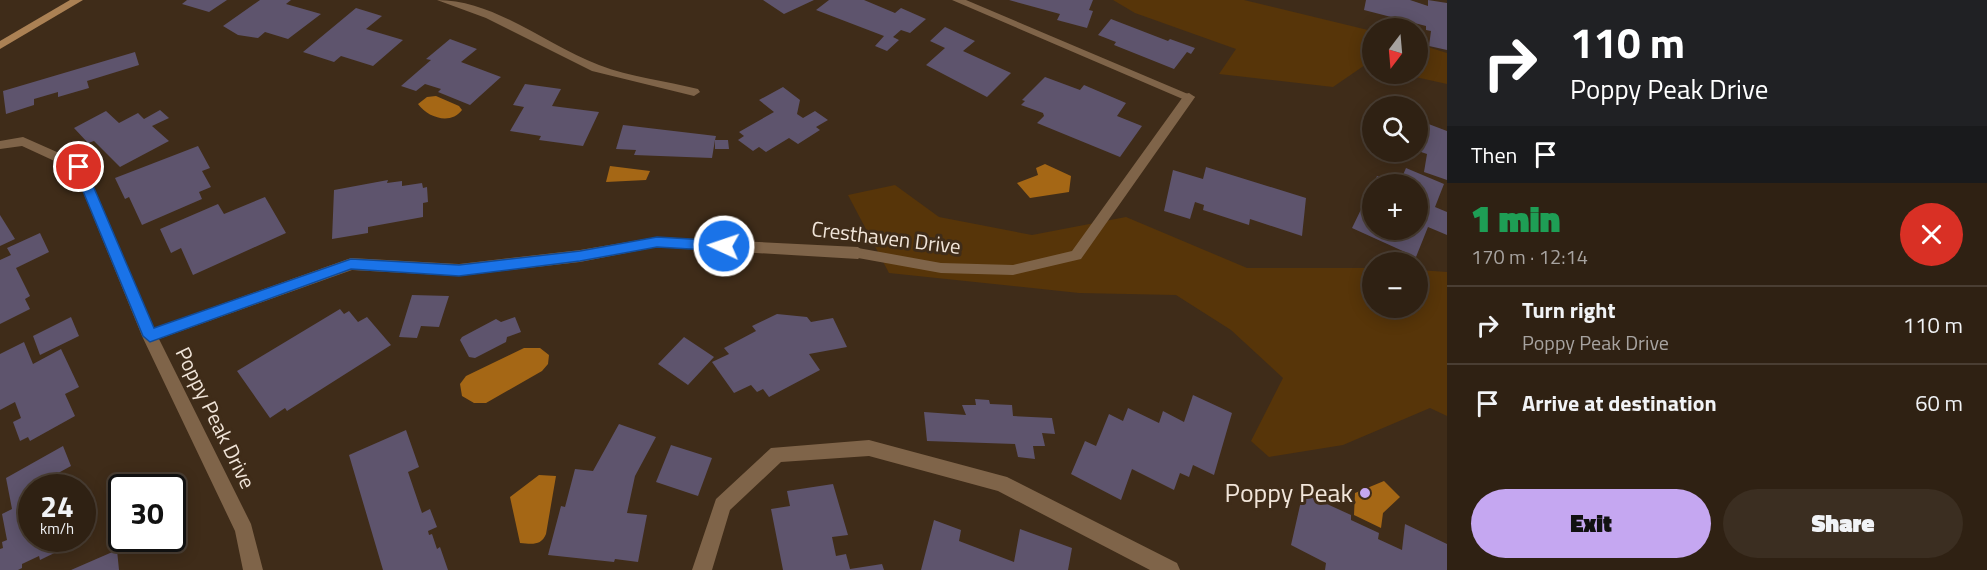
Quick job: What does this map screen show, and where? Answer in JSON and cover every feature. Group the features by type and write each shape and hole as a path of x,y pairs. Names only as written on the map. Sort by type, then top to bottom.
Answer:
{"street":[{"path":"0,46 78,0"},
{"path":"442,0 490,16 596,68 694,92"},
{"name":"Cresthaven Drive","path":"957,0 1190,97"},
{"name":"Poppy Peak Drive","path":"0,145 23,141 79,167 150,336 243,530 253,570"},
{"name":"Cresthaven Drive","path":"150,336 351,264 459,270 580,256 657,242 858,253"},
{"path":"702,570 722,505 777,454 869,448 1000,483 1170,570"}],"lane":[{"name":"Cresthaven Drive","path":"858,253 941,268 1013,270 1076,255 1190,97"}],"shaded area":[{"path":"1113,0 1244,0 1362,29 1362,67 1333,87 1219,74 1236,49 1135,13"},
{"path":"1428,47 1447,53 1447,84 1428,80"},
{"path":"436,96 459,106 462,110 452,117 440,118 428,113 418,104 427,97"},
{"path":"1045,164 1071,176 1069,192 1030,198 1017,183 1038,175 1036,168"},
{"path":"610,166 650,171 646,180 606,182"},
{"path":"895,185 939,217 1032,235 1126,217 1247,268 1362,268 1362,318 1428,318 1428,271 1447,272 1447,416 1430,408 1343,445 1269,457 1251,441 1283,378 1231,330 1176,295 1079,293 889,273 848,195"},
{"path":"524,348 540,348 549,355 548,364 542,371 486,403 474,403 462,396 460,384 466,376"},
{"path":"539,475 556,476 546,534 542,541 532,544 520,543 510,497"},
{"path":"1384,481 1400,497 1383,513 1381,528 1354,515 1355,493"}],"building":[{"path":"187,0 227,0 209,12 182,4"},
{"path":"260,0 291,0 286,4 321,14 288,39 265,32 258,38 238,35 223,26"},
{"path":"763,0 814,0 784,14"},
{"path":"829,0 864,0 895,13 901,8 926,19 910,33 901,30 893,37 899,40 887,51 875,46 884,36 816,10"},
{"path":"1009,0 1093,0 1089,10 1093,11 1087,28 1057,20 1060,14"},
{"path":"1366,0 1410,0 1428,6 1428,0 1447,3 1447,50 1429,46 1431,31 1428,30 1428,18 1395,18 1364,10"},
{"path":"356,8 382,16 366,29 403,40 373,66 341,56 334,62 303,52"},
{"path":"1111,19 1168,41 1170,39 1195,48 1191,54 1187,52 1174,69 1114,45 1116,42 1098,35"},
{"path":"945,27 975,41 963,51 1011,73 987,97 926,65 945,48 930,41"},
{"path":"450,39 477,49 461,62 501,77 470,105 438,92 441,89 425,84 416,91 401,86 431,60 426,59"},
{"path":"135,52 139,65 87,81 89,88 58,97 58,92 34,99 34,105 6,114 3,91"},
{"path":"1045,77 1080,90 1084,85 1126,103 1117,116 1142,126 1120,157 1037,123 1044,116 1043,113 1021,105 1025,101 1022,100"},
{"path":"525,84 561,89 552,106 599,112 583,146 539,140 541,136 510,131 524,107 513,105"},
{"path":"783,87 800,100 797,114 803,118 815,111 828,120 816,127 820,130 798,144 789,138 766,152 759,147 753,151 738,140 744,136 739,132 774,112 759,100"},
{"path":"160,110 169,118 152,126 169,141 120,167 94,141 88,143 74,128 106,111 119,123 138,113 144,119"},
{"path":"1428,124 1447,131 1447,180 1424,172 1426,162 1428,162"},
{"path":"623,125 716,136 712,158 634,155 636,150 616,149"},
{"path":"715,140 728,140 729,149 715,149"},
{"path":"198,146 210,168 202,171 211,187 199,192 202,199 142,225 129,197 125,199 115,178"},
{"path":"1206,167 1306,198 1302,236 1250,219 1249,225 1203,210 1204,205 1195,202 1190,219 1164,211 1173,170 1203,179"},
{"path":"1406,168 1420,174 1403,174"},
{"path":"1428,177 1444,184 1435,207 1447,212 1447,235 1428,227"},
{"path":"388,180 387,183 402,181 402,186 422,183 423,188 427,187 428,202 423,203 423,217 368,227 368,233 332,239 334,190"},
{"path":"265,197 286,233 193,275 181,248 171,253 160,229 218,204 224,214"},
{"path":"1362,208 1362,233 1352,228"},
{"path":"0,215 15,239 0,246"},
{"path":"40,233 49,252 16,268 30,296 25,299 30,309 0,324 0,260 11,255 7,248"},
{"path":"1378,240 1423,240 1418,252 1405,252"},
{"path":"412,295 449,296 439,327 421,326 417,338 399,337"},
{"path":"340,309 344,314 349,311 358,322 367,317 391,345 287,411 285,408 270,418 237,371"},
{"path":"777,314 807,317 811,322 833,318 847,347 809,354 820,370 769,397 763,389 757,392 751,385 734,393 712,362 729,354 724,348 756,331 752,326"},
{"path":"71,317 79,336 40,355 33,336"},
{"path":"515,317 521,332 507,337 506,342 475,358 469,357 460,340 462,337 496,319 501,322"},
{"path":"684,337 714,357 688,385 658,364"},
{"path":"24,342 33,364 61,349 79,387 65,394 75,416 30,441 28,437 20,441 13,422 21,418 15,402 0,410 0,354"},
{"path":"1193,395 1232,413 1214,475 1193,465 1189,477 1180,473 1174,490 1132,469 1121,500 1071,474 1085,441 1096,446 1109,414 1123,421 1128,408 1159,423 1163,411 1184,422"},
{"path":"975,399 989,400 990,404 1012,405 1013,416 1052,418 1055,434 1042,433 1045,446 1033,446 1035,459 1018,457 1015,444 927,441 924,412 966,415 962,405 976,405"},
{"path":"619,424 656,437 635,476 627,513 647,515 638,562 615,559 614,562 548,555 561,506 565,507 575,469 593,471"},
{"path":"406,430 419,467 408,472 422,513 430,509 437,527 428,531 429,535 432,534 437,549 440,547 448,570 383,570 349,455"},
{"path":"671,445 712,458 698,496 656,482"},
{"path":"63,446 71,466 56,474 18,474 18,552 56,552 40,560 39,556 22,564 22,568 18,570 0,570 0,549 3,548 2,542 7,540 2,514 12,509 6,478"},
{"path":"833,484 848,535 832,537 836,556 846,554 850,569 882,564 884,570 783,570 771,509 790,506 787,491"},
{"path":"1305,494 1351,515 1351,520 1379,533 1378,539 1402,550 1405,524 1447,544 1447,570 1325,570 1326,563 1291,545 1301,501 1303,503"},
{"path":"934,520 961,530 959,541 1014,562 1020,529 1072,548 1068,570 921,570"},
{"path":"112,552 117,552 119,570 71,570"}],"place":[{"name":"Poppy Peak","path":"1365,493"}],"route":[{"path":"79,167 150,336 258,295 351,264 459,270 580,256 657,242 724,246"}]}
